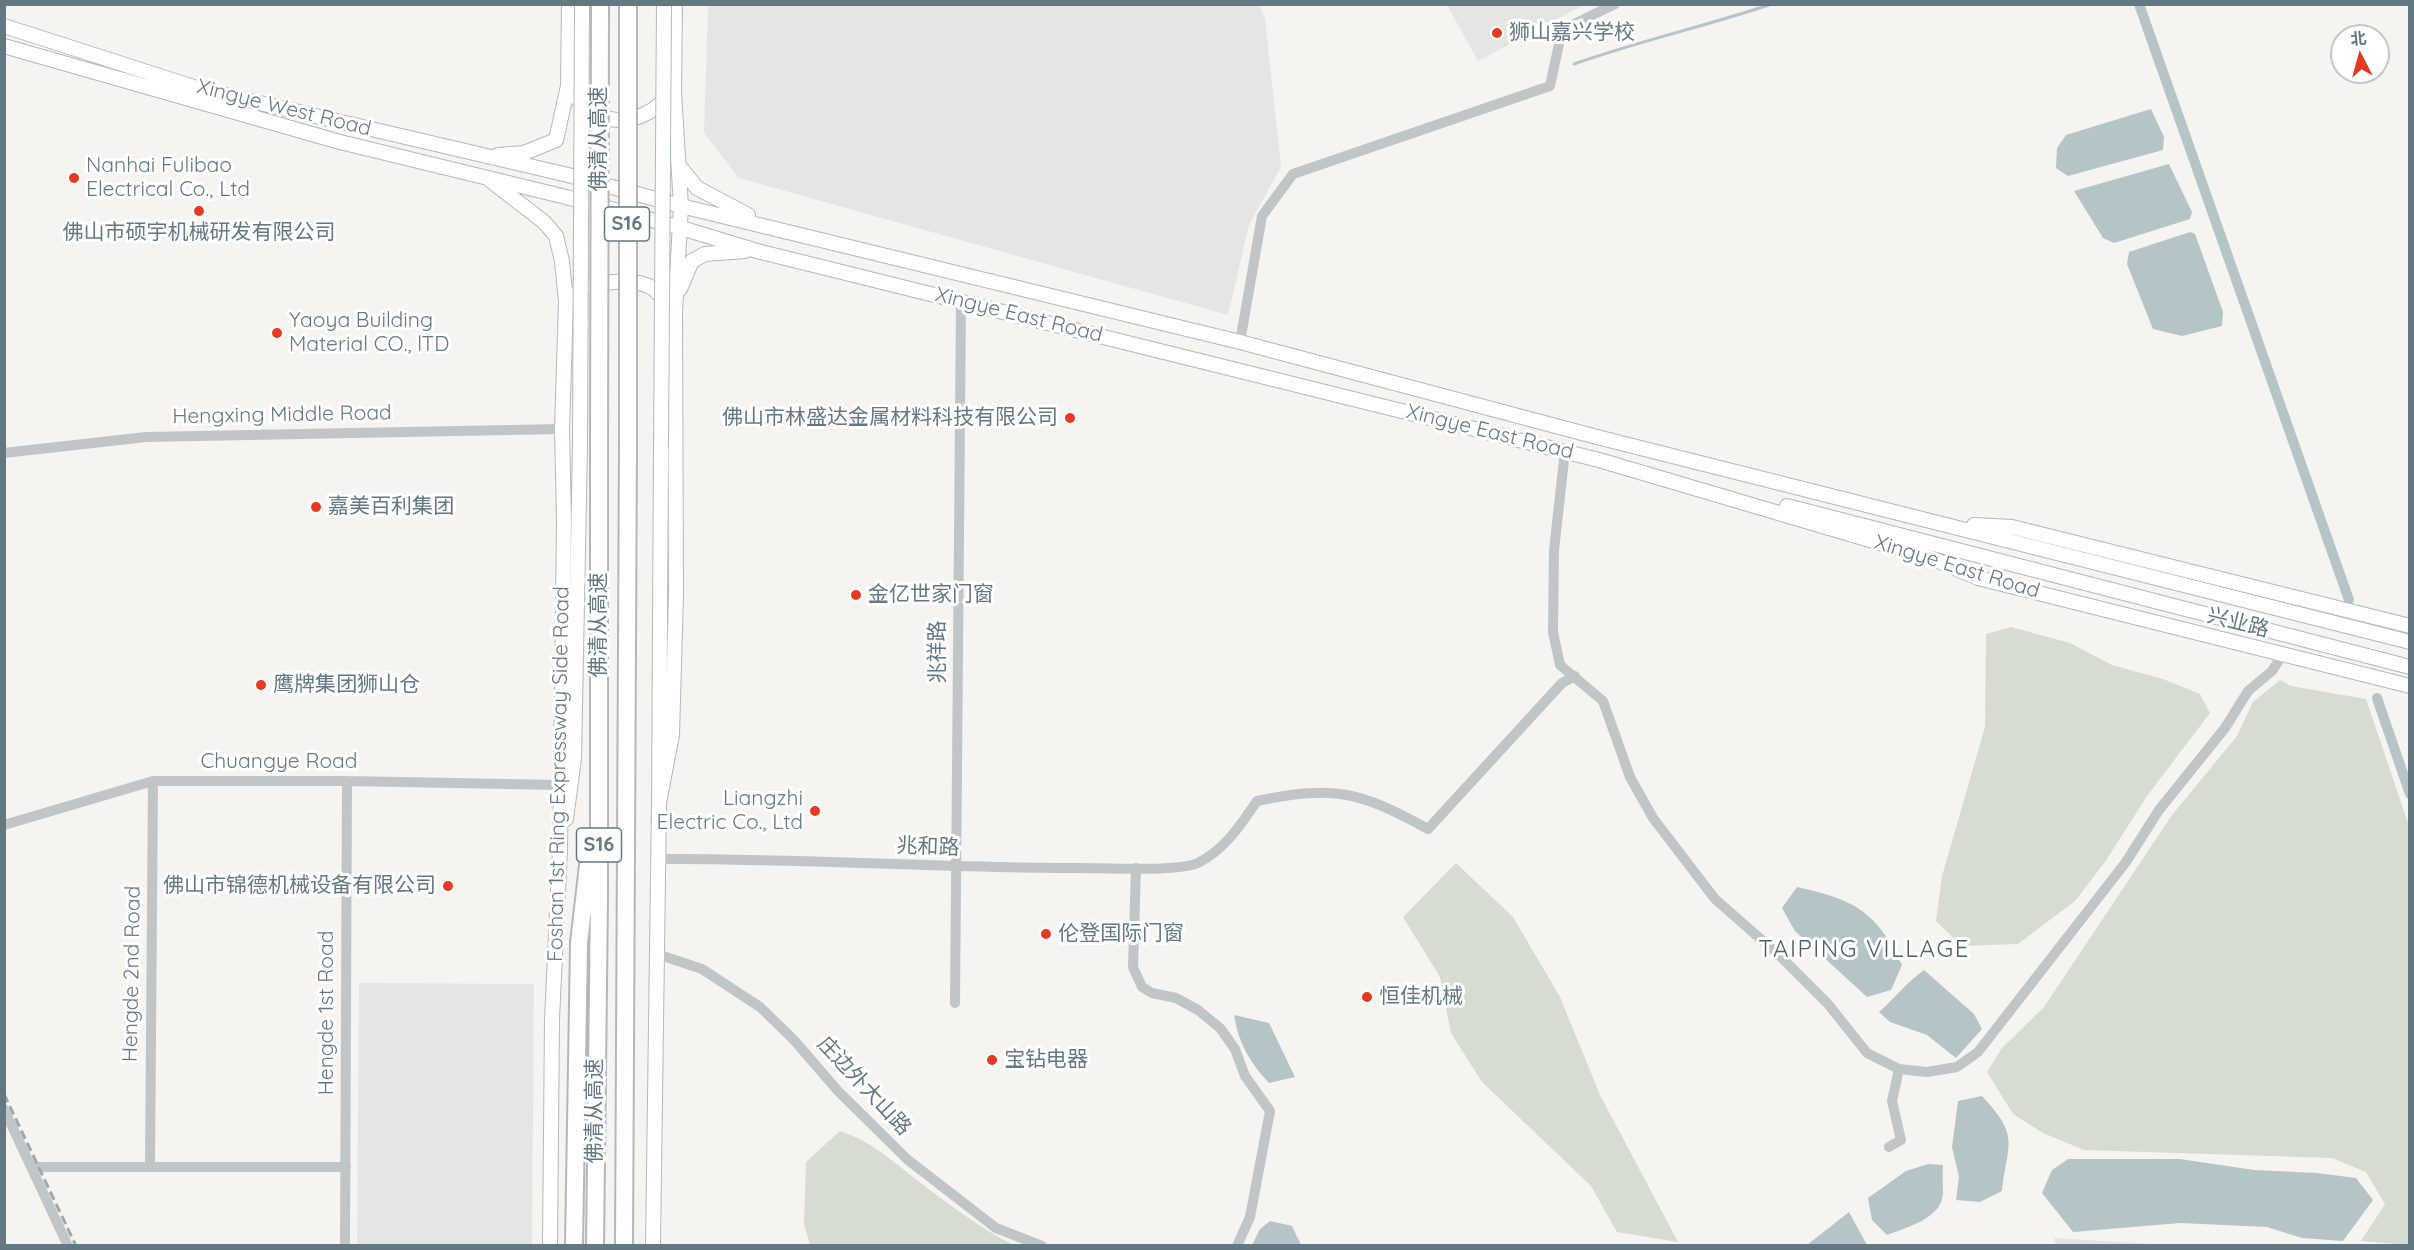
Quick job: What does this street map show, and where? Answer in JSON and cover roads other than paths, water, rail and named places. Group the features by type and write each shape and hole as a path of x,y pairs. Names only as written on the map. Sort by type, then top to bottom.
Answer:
{"highway":[{"name":"佛清从高速","path":"595,1245 599,770 600,4"},
{"name":"佛清从高速","path":"624,1245 628,4"},
{"path":"574,1245 579,943 599,770"}],"main road":[{"path":"484,157 524,153 556,140 567,86 569,4"},
{"path":"560,850 574,758 580,447 582,4"},
{"path":"653,1245 659,803 664,4"},
{"path":"659,803 672,735 676,594 675,312 678,226 681,206 674,92 675,4"},
{"name":"Xingye West Road","path":"4,26 200,89 568,175"},
{"name":"Xingye West Road","path":"4,46 340,142 566,197"},
{"path":"567,86 586,110 608,119 644,115 674,92"},
{"path":"680,167 697,188 713,199 776,228"},
{"name":"Xingye East Road","path":"568,175 681,206 1240,342 1597,437 2409,642"},
{"name":"Foshan 1st Ring Expressway Side Road","path":"484,177 544,222 556,236 562,261 566,302 562,429 564,521 560,850 552,1019 550,1245"},
{"name":"Xingye East Road","path":"566,197 678,226 757,251 1599,460 1931,558 1978,578 2409,686"},
{"path":"675,312 684,275 692,261 718,252 757,251"},
{"path":"566,302 587,286 640,284 653,288 675,312"},
{"name":"兴业路","path":"1599,460 1930,542 2067,580 2409,667"},
{"path":"1948,524 2012,527 2409,626"}],"street":[{"path":"1240,342 1263,216 1293,174 1550,86 1562,30 1615,4"},
{"name":"兆祥路","path":"955,1003 961,301"},
{"name":"Hengxing Middle Road","path":"4,453 146,437 562,429"},
{"path":"1565,451 1554,550 1553,632 1560,665 1603,701 1630,777 1653,818 1715,898 1779,955 1828,1004 1867,1053 1899,1069 1927,1072 1957,1067 1978,1052 2053,959 2126,862 2159,810 2225,728 2248,691 2272,671 2283,654"},
{"name":"兆和路","path":"657,859 735,859 956,868 1136,868 1196,864 1230,841 1257,801 1301,792 1352,794 1387,807 1428,829 1562,683 1575,676"},
{"name":"Chuangye Road","path":"4,825 153,781 347,781 560,785"},
{"name":"Hengde 2nd Road","path":"150,1167 153,781"},
{"name":"Hengde 1st Road","path":"345,1245 347,781"},
{"path":"1136,868 1133,967 1142,987 1152,993 1176,998 1198,1010 1221,1028 1235,1049 1245,1076 1270,1111 1250,1217 1237,1245"},
{"name":"庄边外大山路","path":"657,954 702,969 760,1007 794,1040 838,1091 908,1160 996,1228 1042,1245"},
{"path":"1889,1148 1901,1140 1892,1101 1899,1069"},
{"path":"4,1109 68,1245"},
{"path":"32,1167 345,1167"}],"waterway":[{"path":"1574,64 1772,4"},
{"path":"2139,4 2349,600"},
{"path":"2377,698 2410,794"}],"railway":[{"path":"4,1094 76,1246"}],"place":[{"name":"狮山嘉兴学校","path":"1497,33"},
{"name":"Nanhai Fulibao Electrical Co., Ltd","path":"74,178"},
{"name":"佛山市硕宇机械研发有限公司","path":"199,211"},
{"name":"Yaoya Building Material CO., lTD","path":"277,333"},
{"name":"佛山市林盛达金属材料科技有限公司","path":"1070,418"},
{"name":"嘉美百利集团","path":"316,507"},
{"name":"金亿世家门窗","path":"856,595"},
{"name":"鹰牌集团狮山仓","path":"261,685"},
{"name":"Liangzhi Electric Co., Ltd","path":"815,811"},
{"name":"佛山市锦德机械设备有限公司","path":"448,886"},
{"name":"伦登国际门窗","path":"1046,934"},
{"name":"恒佳机械","path":"1367,997"},
{"name":"宝钻电器","path":"992,1060"}],"district":[{"name":"TAIPING VILLAGE","path":"1864,950"}]}
